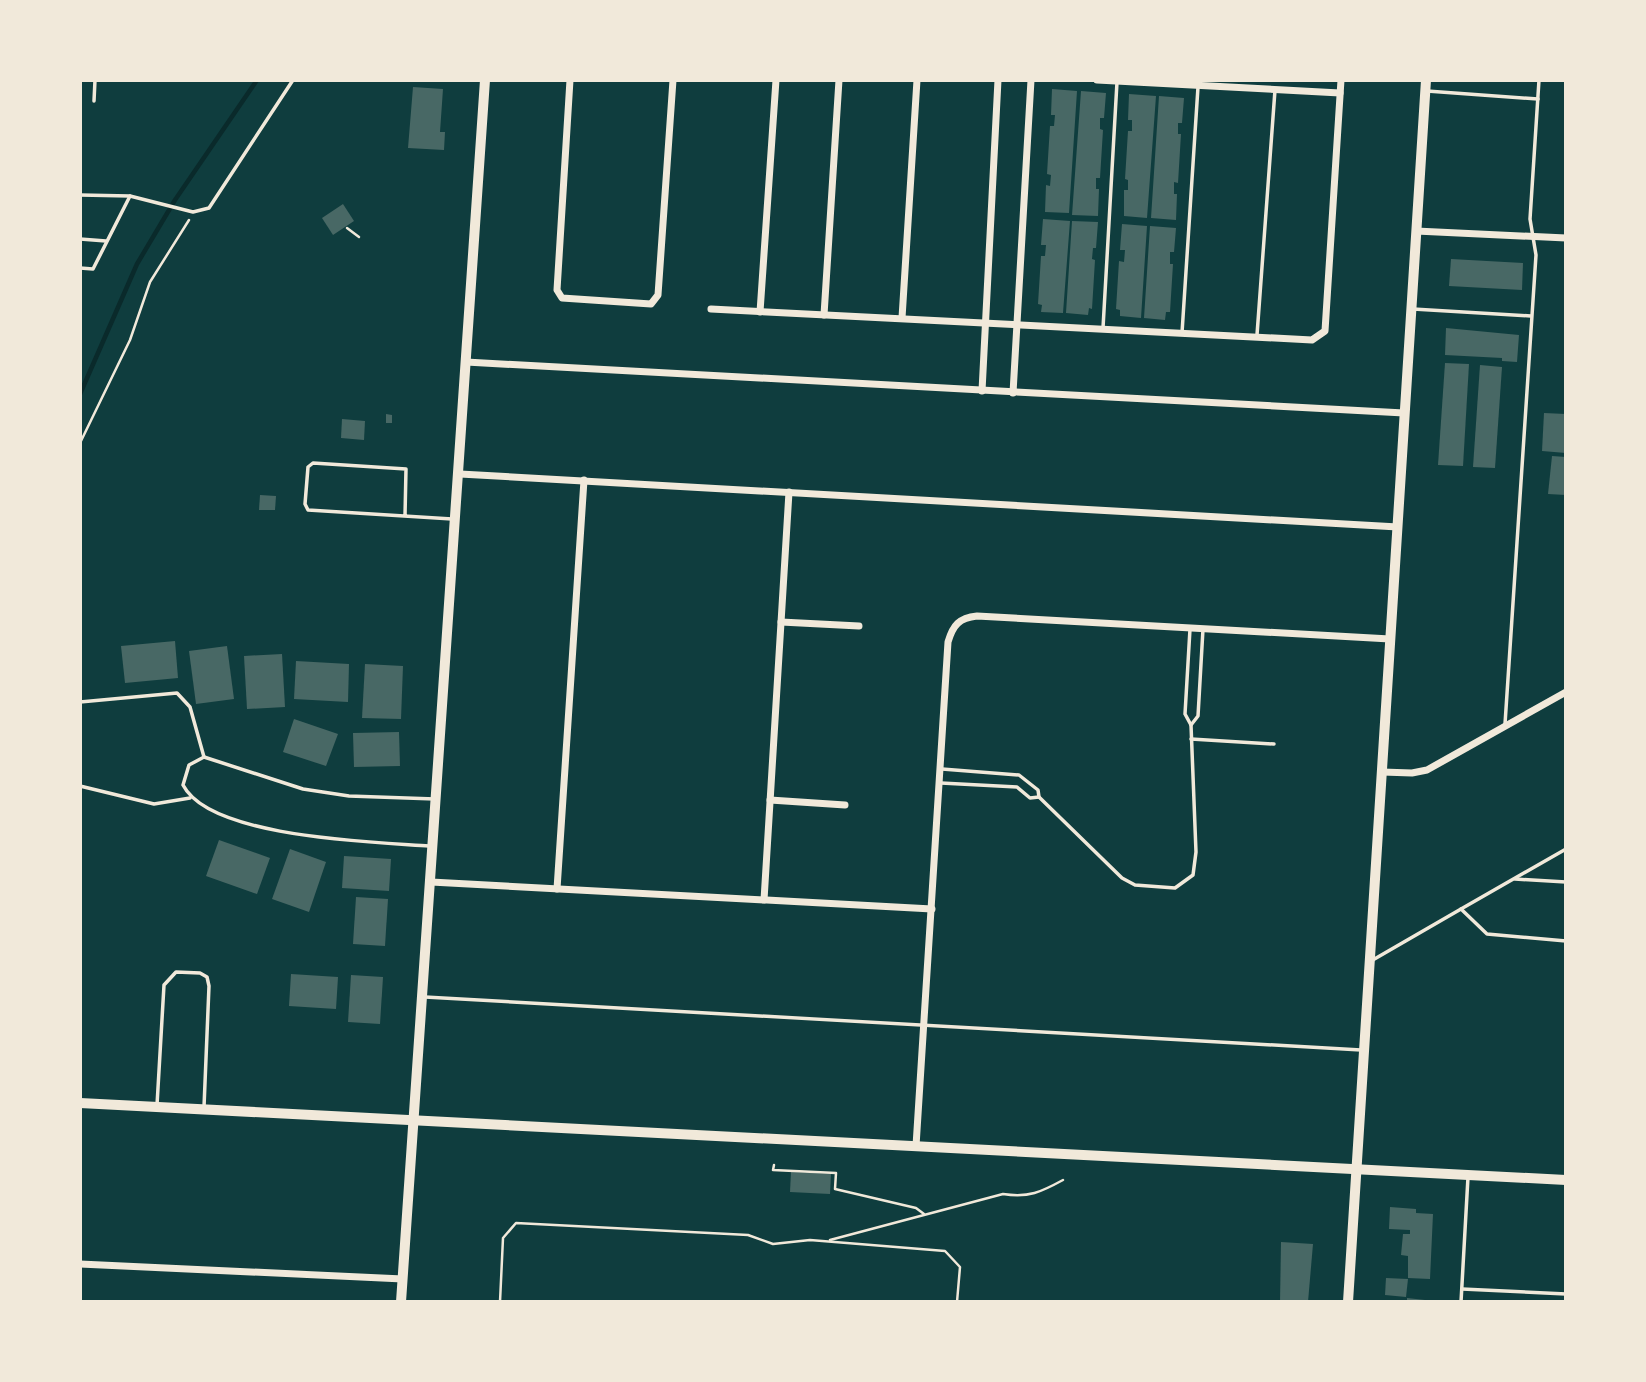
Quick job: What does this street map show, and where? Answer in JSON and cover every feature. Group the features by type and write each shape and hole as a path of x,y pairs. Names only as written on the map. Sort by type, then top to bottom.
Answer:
{"main road":[{"path":"401,1301 457,519 485,80"},
{"path":"1348,1301 1426,86"},
{"path":"80,1103 1566,1180"}],"street":[{"path":"570,80 557,290 562,298 651,304 658,295 673,80"},
{"path":"760,312 776,80"},
{"path":"824,315 839,80"},
{"path":"902,318 917,80"},
{"path":"982,391 998,80"},
{"path":"1013,393 1031,80"},
{"path":"1097,80 1198,86 1238,84 1275,90 1340,93"},
{"path":"711,309 1312,340 1325,331 1340,80"},
{"path":"1416,231 1566,238"},
{"path":"466,362 1404,413"},
{"path":"460,474 1398,527"},
{"path":"557,889 584,480"},
{"path":"764,900 789,492"},
{"path":"916,1146 948,642 956,623 965,617 977,616 1390,639"},
{"path":"781,622 859,626"},
{"path":"1382,772 1412,773 1427,770 1566,692"},
{"path":"770,800 845,805"},
{"path":"430,882 932,909"},
{"path":"80,1264 403,1279"}],"lane":[{"path":"94,101 95,80"},
{"path":"80,195 130,196 193,212 209,208 293,80"},
{"path":"1505,726 1536,255 1530,219 1539,80"},
{"path":"1103,328 1117,82"},
{"path":"1182,333 1198,86"},
{"path":"1426,86 1538,99"},
{"path":"1257,337 1275,90"},
{"path":"80,268 93,269 130,196"},
{"path":"80,239 107,241"},
{"path":"1411,309 1532,316"},
{"path":"405,516 406,468 313,463 308,467 305,504 308,510 405,516 457,519"},
{"path":"942,769 1019,775 1038,790 1039,797 1122,878 1135,885 1175,888 1193,875 1196,852 1191,725 1185,714 1190,629"},
{"path":"1191,725 1198,716 1203,629"},
{"path":"80,702 177,693 190,707 204,758"},
{"path":"1191,739 1274,744"},
{"path":"190,798 183,785 189,765 204,758 303,789 349,796 437,799"},
{"path":"941,783 1017,787 1030,798 1039,797"},
{"path":"80,786 154,804 190,798 227,815 298,836 433,846"},
{"path":"1369,962 1566,849"},
{"path":"1513,879 1566,883"},
{"path":"1461,909 1487,934 1566,941"},
{"path":"157,1107 164,985 167,977 176,972 188,972 207,977 209,986 204,1109"},
{"path":"423,997 1363,1050"},
{"path":"1461,1301 1468,1175"},
{"path":"1462,1289 1566,1294"}],"path":[{"path":"80,443 130,340 150,282 193,212"},
{"path":"347,228 359,237"},
{"path":"774,1165 773,1170 835,1173 835,1189 916,1208 924,1214"},
{"path":"827,1241 1003,1194 1023,1197 1037,1195 1063,1180"},
{"path":"500,1301 503,1238 516,1223 748,1235 774,1244 827,1241 945,1251 960,1267 957,1301"}],"building":[{"path":"413,87 443,89 440,132 445,132 444,150 408,148"},
{"path":"1052,89 1077,91 1069,213 1045,212 1046,185 1050,186 1051,175 1047,174 1050,126 1054,126 1055,115 1051,115"},
{"path":"1081,91 1106,93 1104,118 1100,118 1100,129 1103,130 1100,178 1096,178 1096,189 1099,189 1098,216 1072,215"},
{"path":"1129,94 1156,96 1147,218 1124,216 1124,190 1128,190 1128,180 1125,179 1128,131 1132,131 1132,120 1128,120"},
{"path":"1159,96 1184,98 1182,123 1178,123 1178,134 1181,134 1178,183 1174,182 1174,194 1177,194 1176,220 1151,218"},
{"path":"343,204 354,221 333,235 322,218"},
{"path":"1043,219 1070,221 1063,313 1041,312 1042,305 1038,304 1041,256 1045,256 1046,245 1041,245"},
{"path":"1072,221 1098,222 1096,248 1093,248 1092,259 1095,260 1092,309 1089,308 1088,315 1066,313"},
{"path":"1122,224 1147,226 1141,318 1120,316 1120,310 1116,309 1119,261 1124,262 1125,250 1120,250"},
{"path":"1150,226 1176,228 1174,252 1170,252 1170,264 1173,264 1170,312 1166,312 1165,320 1144,318"},
{"path":"1451,259 1523,263 1522,290 1449,286"},
{"path":"1446,328 1519,335 1517,362 1502,361 1502,358 1445,355"},
{"path":"1445,363 1469,364 1463,466 1438,465"},
{"path":"1480,365 1502,367 1495,468 1473,467"},
{"path":"1544,413 1566,414 1566,453 1542,451"},
{"path":"386,414 392,415 392,423 386,423"},
{"path":"342,419 365,421 364,440 341,438"},
{"path":"1552,456 1566,457 1566,495 1548,494"},
{"path":"260,495 276,496 275,510 259,510"},
{"path":"175,641 178,678 125,683 121,646"},
{"path":"227,646 234,699 196,704 189,651"},
{"path":"282,654 285,707 247,709 244,656"},
{"path":"296,661 349,664 348,702 294,699"},
{"path":"365,664 403,666 401,719 362,718"},
{"path":"294,719 338,734 326,766 283,752"},
{"path":"399,732 400,766 354,767 353,733"},
{"path":"219,840 270,858 257,894 206,876"},
{"path":"290,849 326,862 309,912 272,899"},
{"path":"344,856 391,859 389,891 342,888"},
{"path":"356,897 388,899 385,946 353,944"},
{"path":"291,974 338,977 336,1009 289,1006"},
{"path":"351,975 383,977 380,1024 348,1022"},
{"path":"791,1172 831,1174 830,1194 790,1192"},
{"path":"1390,1207 1416,1209 1416,1213 1433,1214 1430,1279 1408,1278 1408,1256 1401,1255 1403,1234 1410,1234 1410,1230 1389,1229"},
{"path":"1281,1242 1313,1244 1308,1302 1280,1302"},
{"path":"1386,1278 1408,1279 1406,1297 1385,1295"},
{"path":"1407,1298 1425,1300 1425,1302 1407,1302"}],"waterway":[{"path":"80,394 137,264 175,200 257,80"}]}
